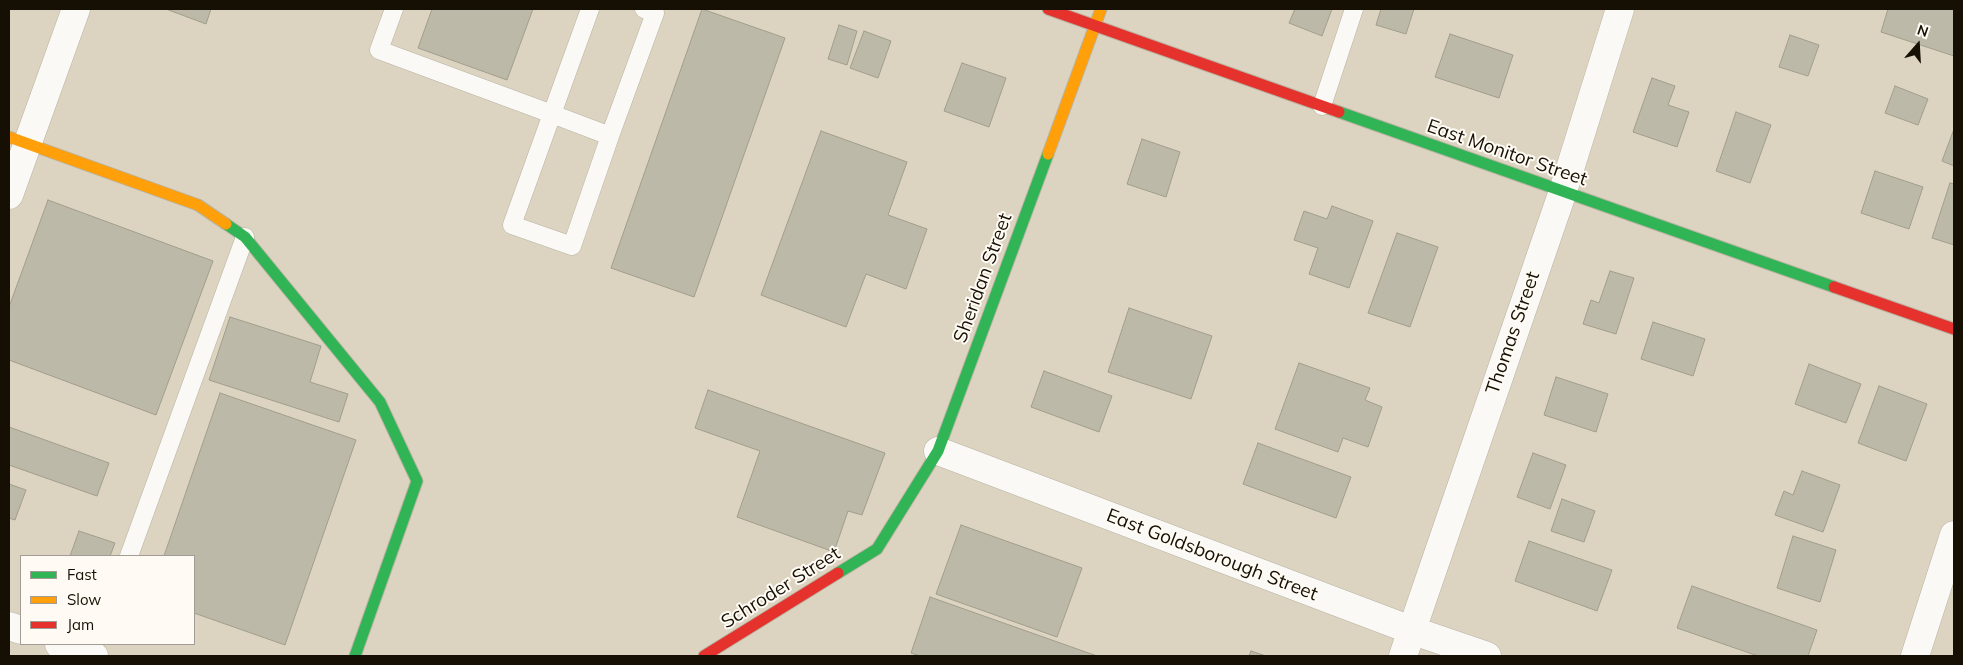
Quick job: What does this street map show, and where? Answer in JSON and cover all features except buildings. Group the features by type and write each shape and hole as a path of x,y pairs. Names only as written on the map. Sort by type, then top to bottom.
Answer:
{"street":[{"path":"9,195 18,141 76,9"},
{"name":"East Monitor Street","path":"1048,9 1954,330"},
{"name":"Sheridan Street","path":"877,549 938,451 1102,9"},
{"name":"Thomas Street","path":"1403,656 1562,191 1620,9"},
{"path":"18,141 198,205 245,237 380,402 417,481 355,656"},
{"name":"East Goldsborough Street","path":"938,451 1411,630 1487,656"},
{"path":"1915,656 1954,535"},
{"name":"Schroder Street","path":"704,656 877,549"},
{"path":"63,645 94,656"}],"lane":[{"path":"394,9 379,50 610,136"},
{"path":"590,9 512,225 572,246 655,13 644,9"},
{"path":"1322,106 1354,9"},
{"path":"129,555 245,237"}],"traffic: fast":[{"path":"1339,112 1834,287"},
{"path":"838,573 877,549 938,451 1048,154"},
{"path":"226,224 245,237 380,402 417,481 355,656"}],"traffic: slow":[{"path":"1048,154 1101,9"},
{"path":"9,137 198,205 226,224"}],"traffic: jam":[{"path":"1048,9 1339,112"},
{"path":"1834,287 1954,329"},
{"path":"704,656 838,573"}]}
